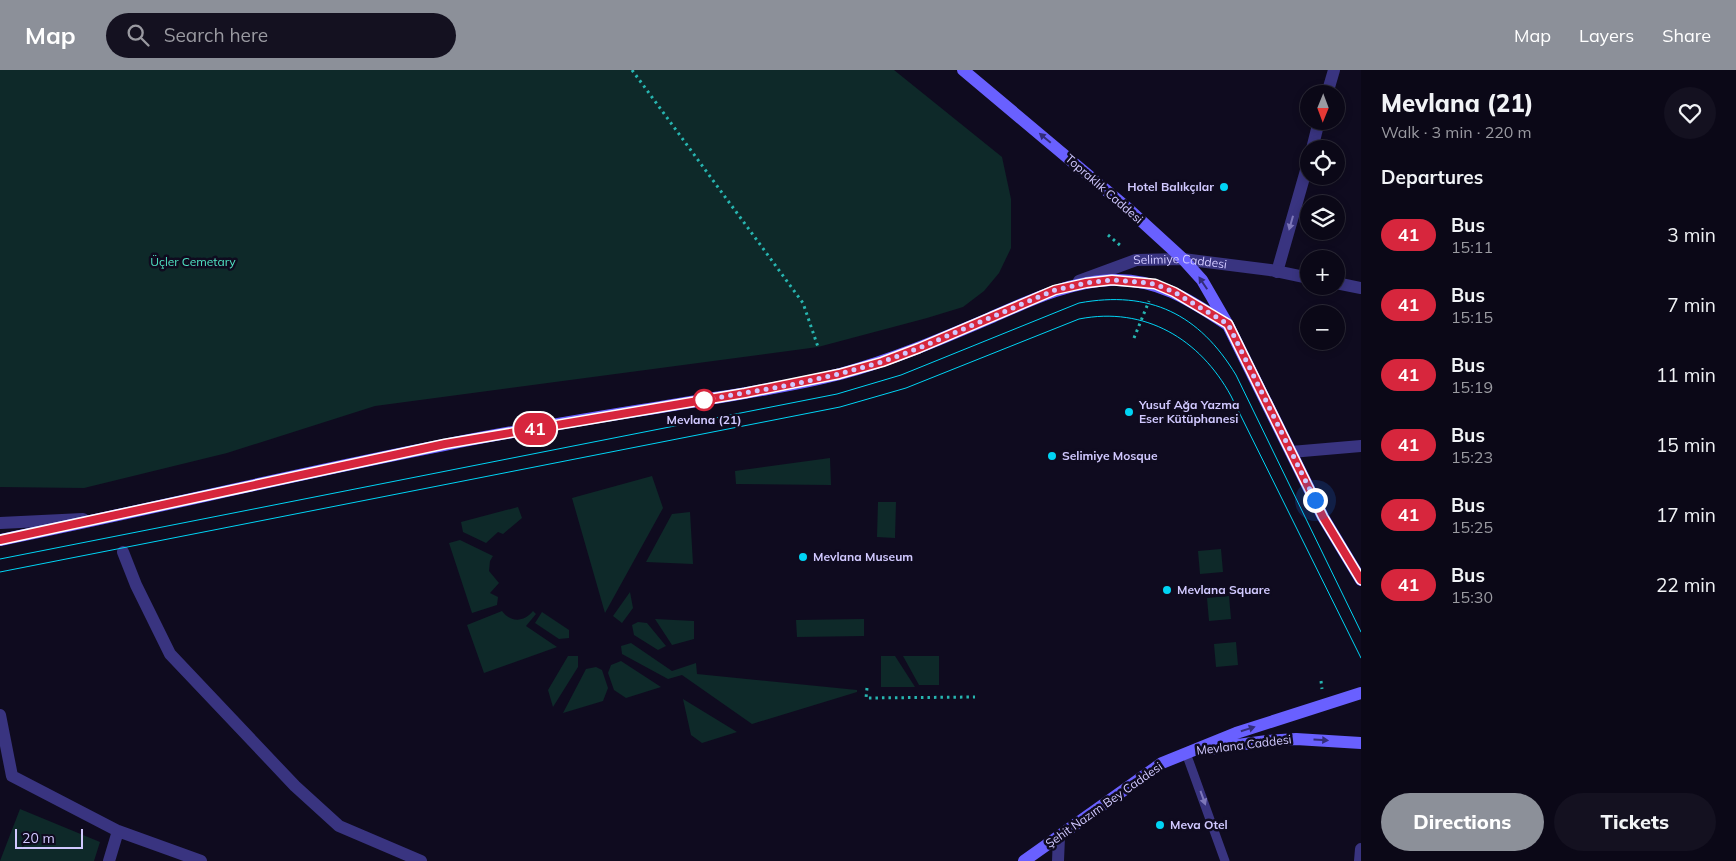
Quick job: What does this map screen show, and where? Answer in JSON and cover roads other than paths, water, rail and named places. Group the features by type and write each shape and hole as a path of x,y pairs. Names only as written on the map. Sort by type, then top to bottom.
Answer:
{"main road":[{"name":"Topraklık Caddesi","path":"962,70 973,75 1125,206 1183,259 1202,280 1228,324 1323,517 1361,580"},
{"path":"0,540 445,444 745,393 839,374 882,362 919,348 1055,290 1086,283 1112,280 1155,284 1174,292 1228,324"},
{"path":"1186,752 1236,733 1361,693"},
{"name":"Mevlana Caddesi","path":"1186,752 1296,739 1361,743"},
{"name":"Şehit Nazım Bey Caddesi","path":"1024,861 1162,763 1186,752"}],"street":[{"path":"1330,85 1334,70"},
{"path":"1278,272 1302,185"},
{"name":"Selimiye Caddesi","path":"1055,290 1136,260 1183,259 1300,276"},
{"path":"1345,285 1361,288"},
{"path":"1291,452 1361,446"},
{"path":"0,523 103,518"},
{"path":"123,552 136,585 170,654 295,786 339,826 422,861"},
{"path":"0,715 12,776 118,831 202,861"},
{"path":"110,861 118,831"},
{"path":"1058,861 1059,837"},
{"path":"1360,861 1361,849"}],"lane":[{"path":"1186,752 1225,861"}],"tram line":[{"path":"0,559 837,394 901,375 1079,303 1128,300 1150,304 1170,311 1189,322 1206,336 1222,354 1236,375 1361,632"},
{"path":"0,572 840,407 906,388 1079,319 1103,316 1126,318 1148,323 1168,331 1187,343 1218,376 1231,396 1361,658"}],"place":[{"name":"Hotel Balıkçılar","path":"1224,187"},
{"name":"Mevlana (21)","path":"704,400"},
{"name":"Yusuf Ağa Yazma Eser Kütüphanesi","path":"1129,412"},
{"name":"Selimiye Mosque","path":"1052,456"},
{"name":"Mevlana Museum","path":"803,557"},
{"name":"Mevlana Square","path":"1167,590"},
{"name":"Meva Otel","path":"1160,825"}],"park label":[{"name":"Üçler Cemetary","path":"193,262"}]}
